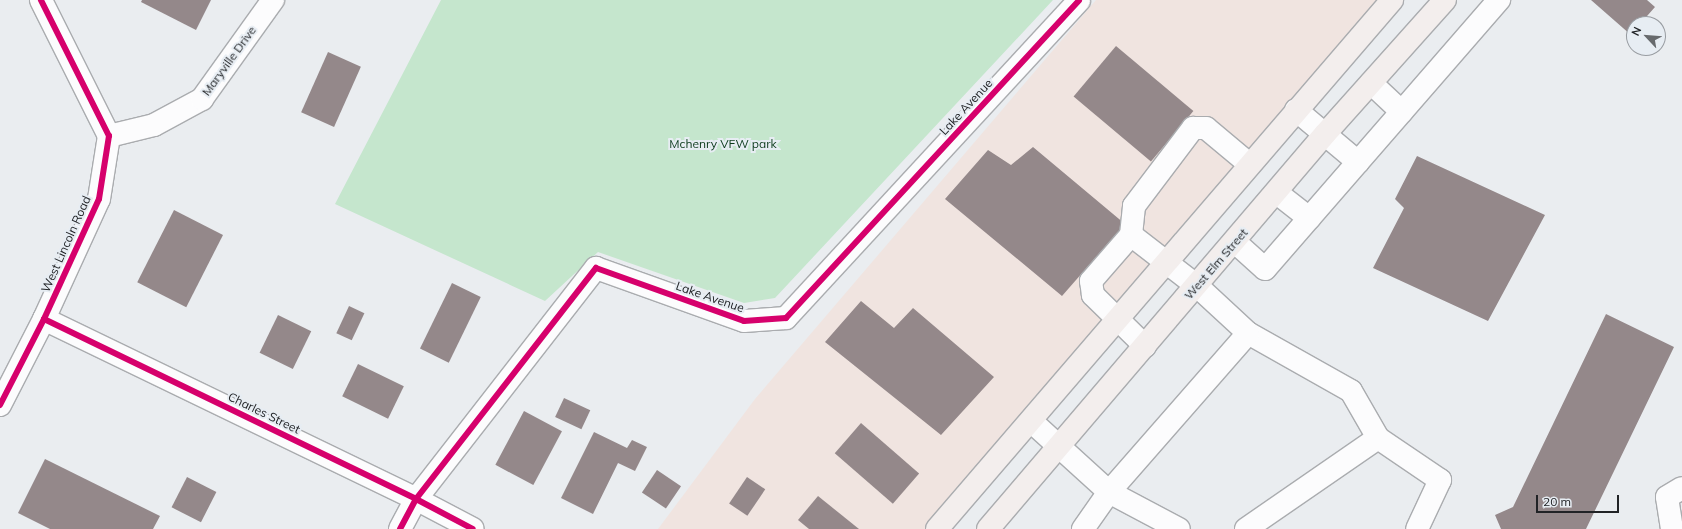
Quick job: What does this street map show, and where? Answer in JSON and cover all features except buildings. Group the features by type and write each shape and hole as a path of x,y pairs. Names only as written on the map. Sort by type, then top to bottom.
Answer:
{"main road":[{"path":"937,529 1167,264 1249,164 1392,0"},
{"name":"West Elm Street","path":"988,529 1277,193 1325,134 1445,0"}],"street":[{"path":"41,0 109,136"},
{"name":"Maryville Drive","path":"109,136 154,124 202,99 273,0"},
{"name":"Lake Avenue","path":"400,529 416,499 596,268 744,322 786,318 1079,0"},
{"path":"1235,242 1266,268 1499,0"},
{"path":"1371,83 1402,112"},
{"path":"1296,110 1358,162"},
{"path":"1145,346 1117,321 1093,295 1091,281 1131,235 1134,206 1193,128 1206,128 1249,164"},
{"name":"West Lincoln Road","path":"0,406 44,319 99,199 109,136"},
{"path":"1277,193 1309,218"},
{"path":"1131,235 1197,286 1248,333 1351,391 1378,438 1440,480 1417,529"},
{"name":"Charles Street","path":"44,319 416,499 472,529"},
{"path":"1083,529 1109,492 1248,333"},
{"path":"1031,421 1109,492 1178,529"},
{"path":"1246,529 1378,438"},
{"path":"1672,529 1674,492"}],"shaded area":[{"path":"1096,0 1382,0 930,529 658,529 755,399"}],"green space":[{"name":"Mchenry VFW park","path":"441,0 1053,0 775,298 744,303 598,252 545,301 335,204"}],"cycle path":[{"path":"0,405 44,319 99,199 109,136 41,0"},
{"path":"400,529 416,499 596,268 744,321 786,318 1079,0"},
{"path":"44,319 416,499 473,529"}]}
